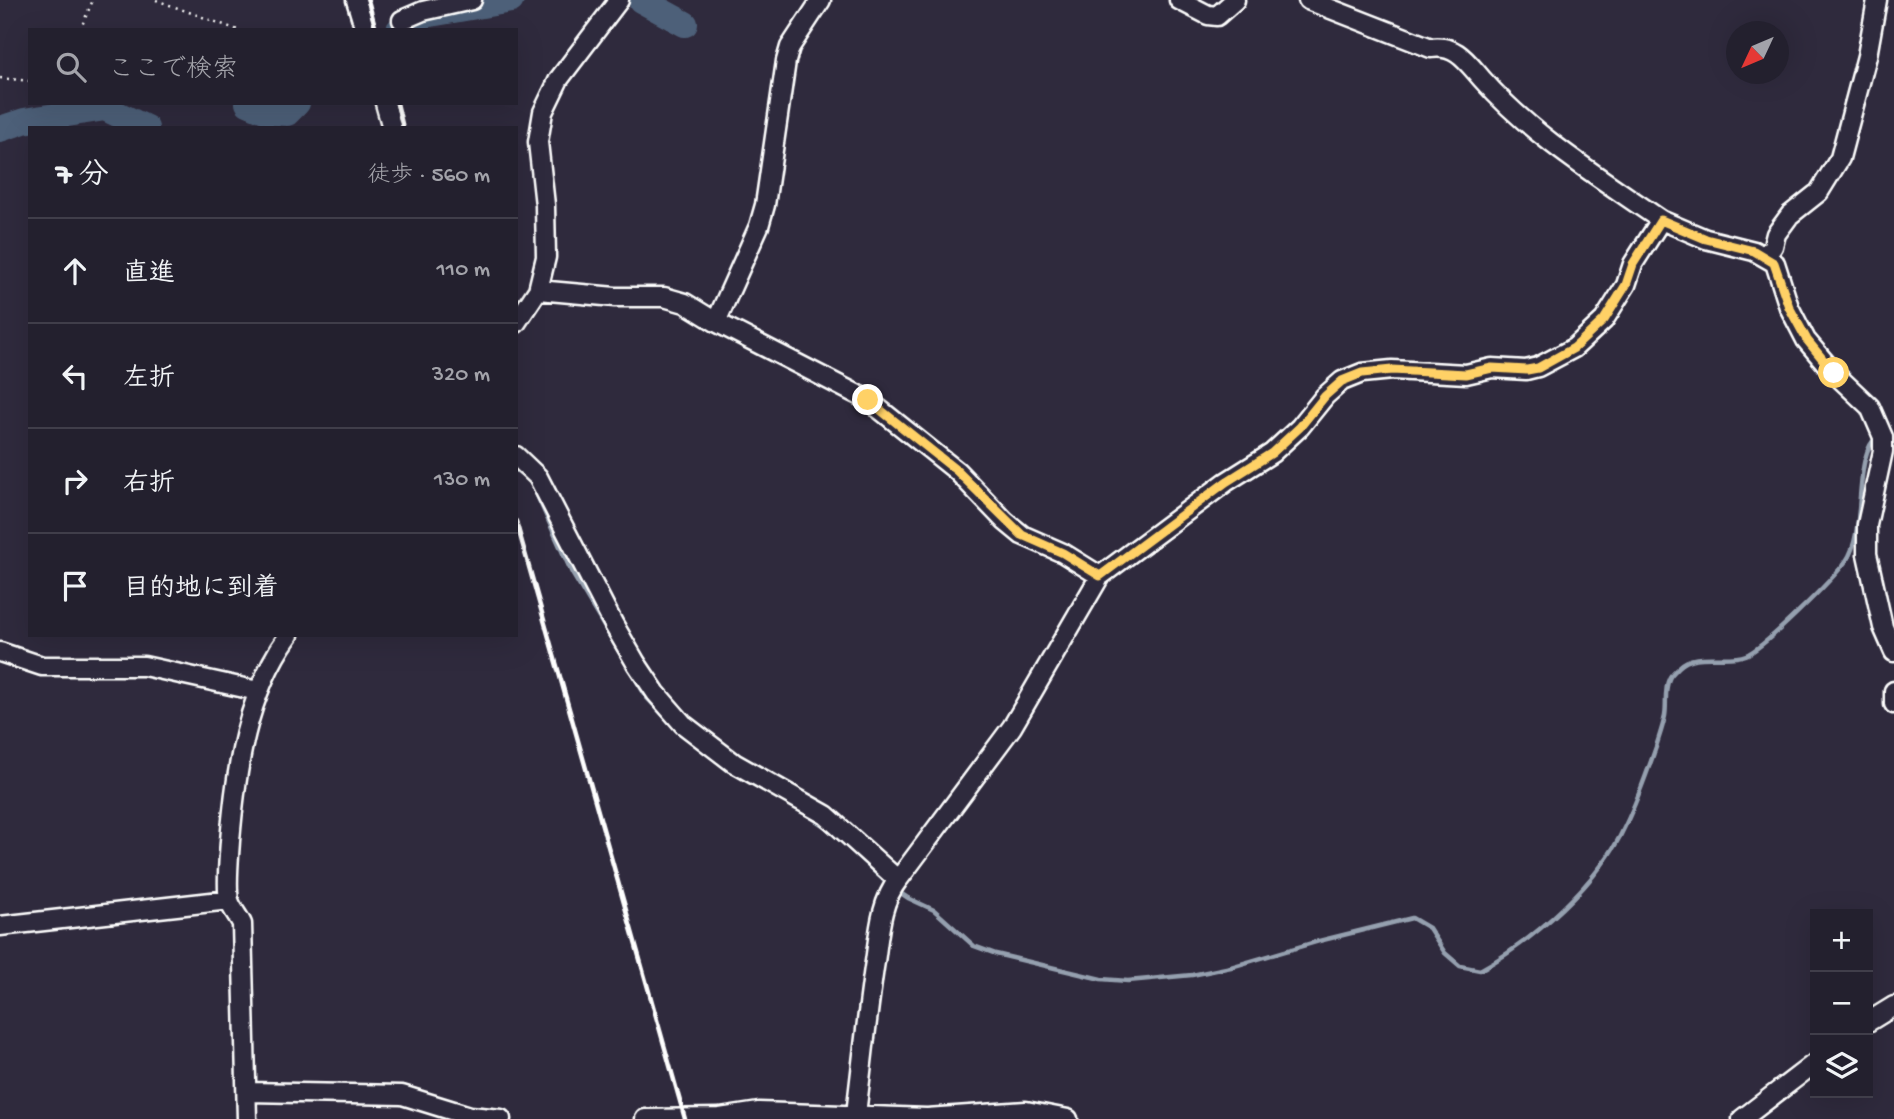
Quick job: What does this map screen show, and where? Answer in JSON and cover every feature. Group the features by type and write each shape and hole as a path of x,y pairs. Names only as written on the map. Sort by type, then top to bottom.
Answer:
{"street":[{"path":"356,0 364,28"},
{"path":"402,20 423,10 472,0"},
{"path":"518,320 538,290 546,257 545,205 538,142 543,112 559,79 619,0"},
{"path":"716,322 759,226 765,205 790,47 821,0"},
{"path":"1179,0 1208,15 1217,16 1235,0"},
{"path":"1308,0 1431,48 1442,46 1453,49 1503,103 1541,135 1661,220 1706,239 1754,251 1774,263 1789,307 1807,340 1834,373 1871,407 1880,431 1882,451 1867,525 1867,554 1883,626 1894,652"},
{"path":"1766,256 1773,246 1776,234 1790,215 1819,192 1840,158 1867,56 1877,0"},
{"path":"386,105 391,126"},
{"path":"856,1114 884,908 894,885 1012,727 1100,576 1226,482 1272,453 1342,381 1362,373 1392,370 1466,374 1492,368 1527,370 1538,368 1574,348 1604,320 1626,285 1633,264 1661,220"},
{"path":"538,290 615,297 664,297 685,303 716,322 868,400 957,471 1022,535 1063,553 1100,576"},
{"path":"518,458 538,477 636,663 683,724 734,763 826,815 894,885"},
{"path":"247,1119 242,924 229,900 234,793 258,691 288,637"},
{"path":"0,652 42,666 144,666 258,691"},
{"path":"1894,691 1894,704"},
{"path":"0,926 229,900"},
{"path":"1873,1020 1894,1006"},
{"path":"1742,1119 1810,1067"},
{"path":"248,1092 402,1095 470,1116 500,1119"},
{"path":"645,1119 720,1118 760,1112 927,1118 1026,1111 1069,1119"}],"path":[{"path":"81,28 93,0"},
{"path":"156,0 233,28"},
{"path":"0,78 28,81"}],"waterway":[{"path":"401,28 419,16 511,0"},
{"path":"641,0 685,24"},
{"path":"253,105 269,112 287,113 295,105"},
{"path":"0,129 24,121 105,108 142,126"},
{"path":"896,890 934,910 974,946 996,954 1101,979 1128,981 1192,975 1412,918 1429,928 1445,953 1460,966 1480,970 1521,943 1563,908 1582,889 1614,847 1634,807 1656,747 1665,716 1667,683 1673,673 1694,659 1738,657 1755,650 1798,612 1846,561 1857,531 1865,458 1870,445 1879,435"},
{"path":"518,471 530,480 572,573 647,698 680,733"},
{"path":"690,740 708,754"},
{"path":"805,813 827,828"},
{"path":"834,834 889,885"}],"railway":[{"path":"368,0 375,28"},
{"path":"397,105 403,126"},
{"path":"518,528 685,1119"}],"route":[{"path":"868,400 957,471 1022,535 1063,553 1100,576 1226,482 1272,453 1342,381 1362,373 1392,370 1466,374 1492,368 1527,370 1538,368 1574,348 1604,320 1626,285 1633,264 1661,220 1706,239 1754,251 1774,263 1789,307 1807,340 1834,373"}]}
